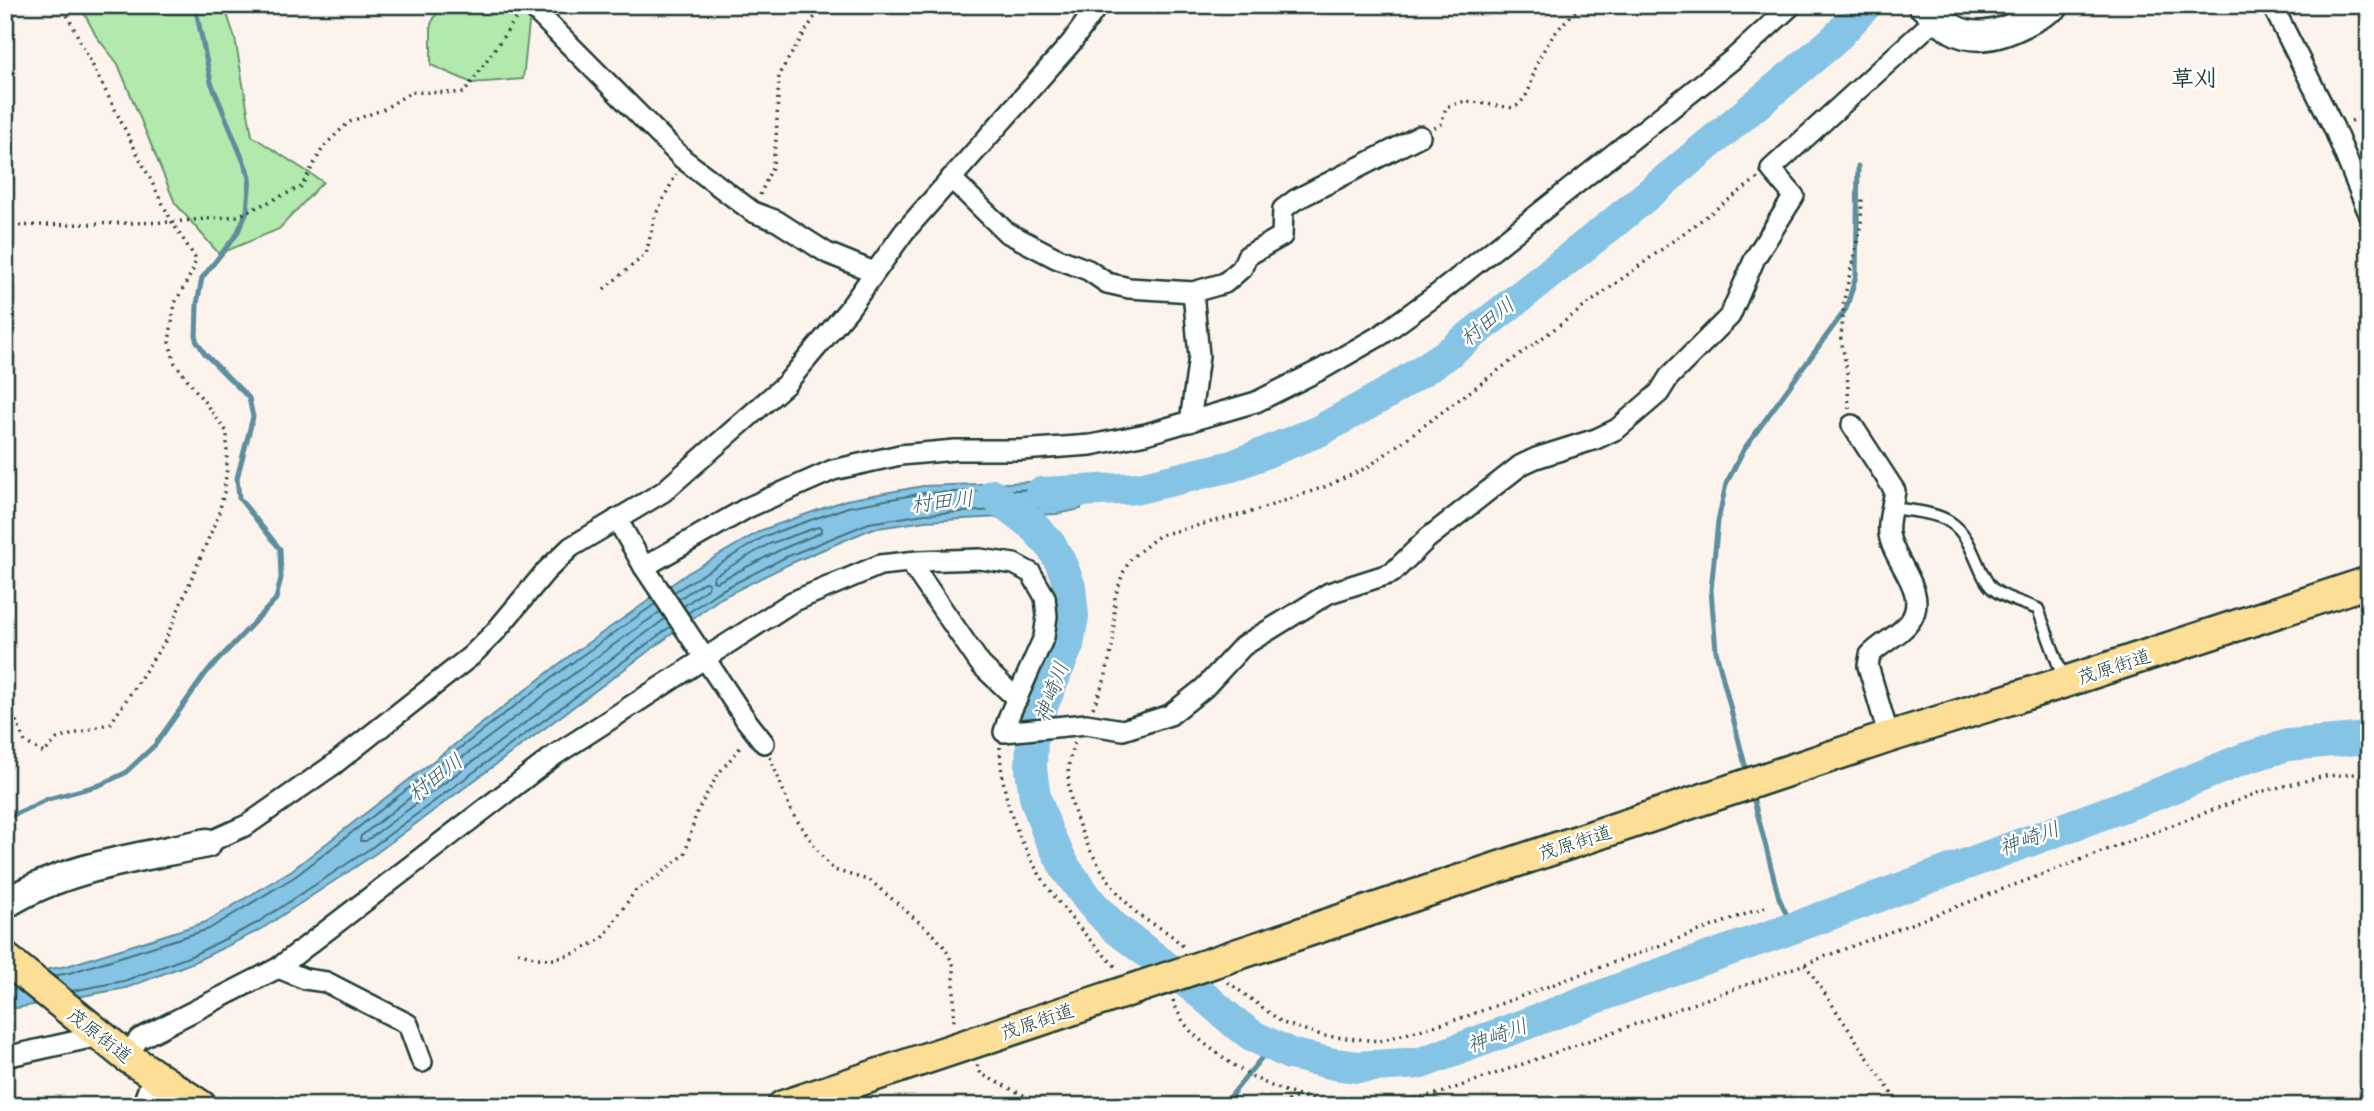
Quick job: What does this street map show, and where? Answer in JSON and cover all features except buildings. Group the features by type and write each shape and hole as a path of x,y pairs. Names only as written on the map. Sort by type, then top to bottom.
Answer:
{"main road":[{"name":"茂原街道","path":"783,1106 1889,737 2369,582"},
{"name":"茂原街道","path":"5,958 99,1036 153,1076 201,1106"}],"street":[{"path":"5,904 61,877 96,866 207,843 247,825 333,765 471,656 495,632 546,571 571,547 663,492 786,384 849,310 904,232 1071,43 1098,5"},
{"path":"644,567 747,508 833,470 900,455 955,450 1021,450 1091,445 1146,435 1256,402 1381,335 1439,293 1733,59 1792,5"},
{"path":"126,1056 139,1039 278,968 555,755 792,602 880,565 951,559 998,560 1022,567 1031,573 1045,597 1047,615 1044,637 1004,732 1086,724 1123,730 1170,715 1204,688 1243,646 1329,593 1392,573 1428,538 1521,465 1617,429 1659,393 1669,377 1730,316 1755,258 1794,196 1771,169 1930,11 1954,30 1980,36 2027,22 2055,5"},
{"path":"2272,5 2334,128 2369,214"},
{"path":"524,11 683,159 753,212 777,221 827,253 874,272"},
{"path":"951,178 1006,232 1056,258 1088,270 1107,283 1129,288 1193,292 1225,283 1242,268 1247,256 1282,236 1283,209 1294,200 1420,136"},
{"path":"1190,422 1199,356 1193,292"},
{"path":"1852,425 1895,491 1888,531 1892,550 1914,587 1916,603 1909,623 1870,655 1868,666 1889,737"},
{"path":"617,519 644,567 704,659 764,743"},
{"path":"910,562 981,665 1017,699"},
{"path":"278,968 305,979 326,982 408,1024 422,1062"},
{"path":"5,1057 99,1036"},
{"path":"142,1106 153,1076"}],"lane":[{"path":"1892,508 1950,521 1968,542 1991,588 2038,609 2065,682"}],"path":[{"path":"5,695 25,743 44,753 57,739 111,723 165,641 218,516 228,467 227,432 175,363 169,342 175,303 193,270 196,258 172,222 62,5"},
{"path":"753,212 773,165 779,74 822,5"},
{"path":"1420,136 1441,124 1446,107 1466,101 1514,108 1525,99 1538,62 1572,13 1583,5"},
{"path":"5,226 172,222 238,216 301,187 324,146 349,122 384,109 411,92 464,93 524,11"},
{"path":"604,289 646,254 655,216 683,159"},
{"path":"1765,907 1459,1019 1380,1041 1324,1037 1283,1023 1205,965 1166,931 1138,913 1114,888 1094,856 1072,802 1069,780 1073,747 1105,679 1113,642 1115,597 1131,558 1160,535 1255,511 1327,486 1368,467 1771,169"},
{"path":"1852,425 1841,340 1844,300 1861,224 1862,196"},
{"path":"518,952 537,958 553,959 576,953 603,938 635,891 685,854 701,805 719,773 744,742 751,726"},
{"path":"1004,732 1000,744 1000,769 1018,836 1039,877 1071,919 1146,984 1172,995 1180,1020 1205,1044 1248,1074 1299,1097 1344,1104 1376,1104 1441,1093 1805,964 2260,792 2325,776 2366,773 2369,781"},
{"path":"764,743 792,813 823,859 834,870 871,881 934,935 945,948 954,966 960,1047 981,1073 1031,1099 1075,1106"},
{"path":"1805,964 1900,1106"},
{"path":"1274,1106 1299,1097"}],"green space":[{"path":"80,5 224,5 235,38 252,136 323,182 279,229 219,254 175,203 118,64 96,36"},
{"path":"441,5 531,5 523,79 472,83 431,65 431,24"}],"water":[{"path":"1085,480 1081,509 1057,514 925,521 871,529 789,564 719,599 375,854 260,930 194,962 126,988 5,1010 5,977 67,966 206,922 292,870 572,654 688,573 762,530 846,500 923,486"}],"waterway":[{"path":"5,821 48,799 100,785 125,773 155,745 206,673 276,599 281,578 280,549 239,498 237,478 253,417 249,398 205,354 196,340 197,304 202,278 237,234 247,211 250,177 211,82 197,15 190,5"},
{"name":"村田川","path":"1041,493 1139,488 1232,466 1319,431 1386,394 1446,355 1616,221 1833,41 1866,5"},
{"path":"1747,773 1716,651 1711,590 1718,521 1726,484 1744,449 1846,309 1856,276 1858,166"},
{"name":"神崎川","path":"993,495 1031,524 1050,544 1070,587 1073,616 1068,645 1040,711 1032,738 1031,769 1035,797 1048,834 1066,869 1092,904 1114,927 1235,1023 1253,1036 1290,1054 1334,1064 1358,1067 1421,1063 2165,791 2243,759 2288,745 2369,738"},
{"path":"1752,793 1779,898 1793,928"},
{"path":"1216,1106 1226,1102 1271,1046"}],"district":[{"name":"草刈","path":"2194,77"}]}
